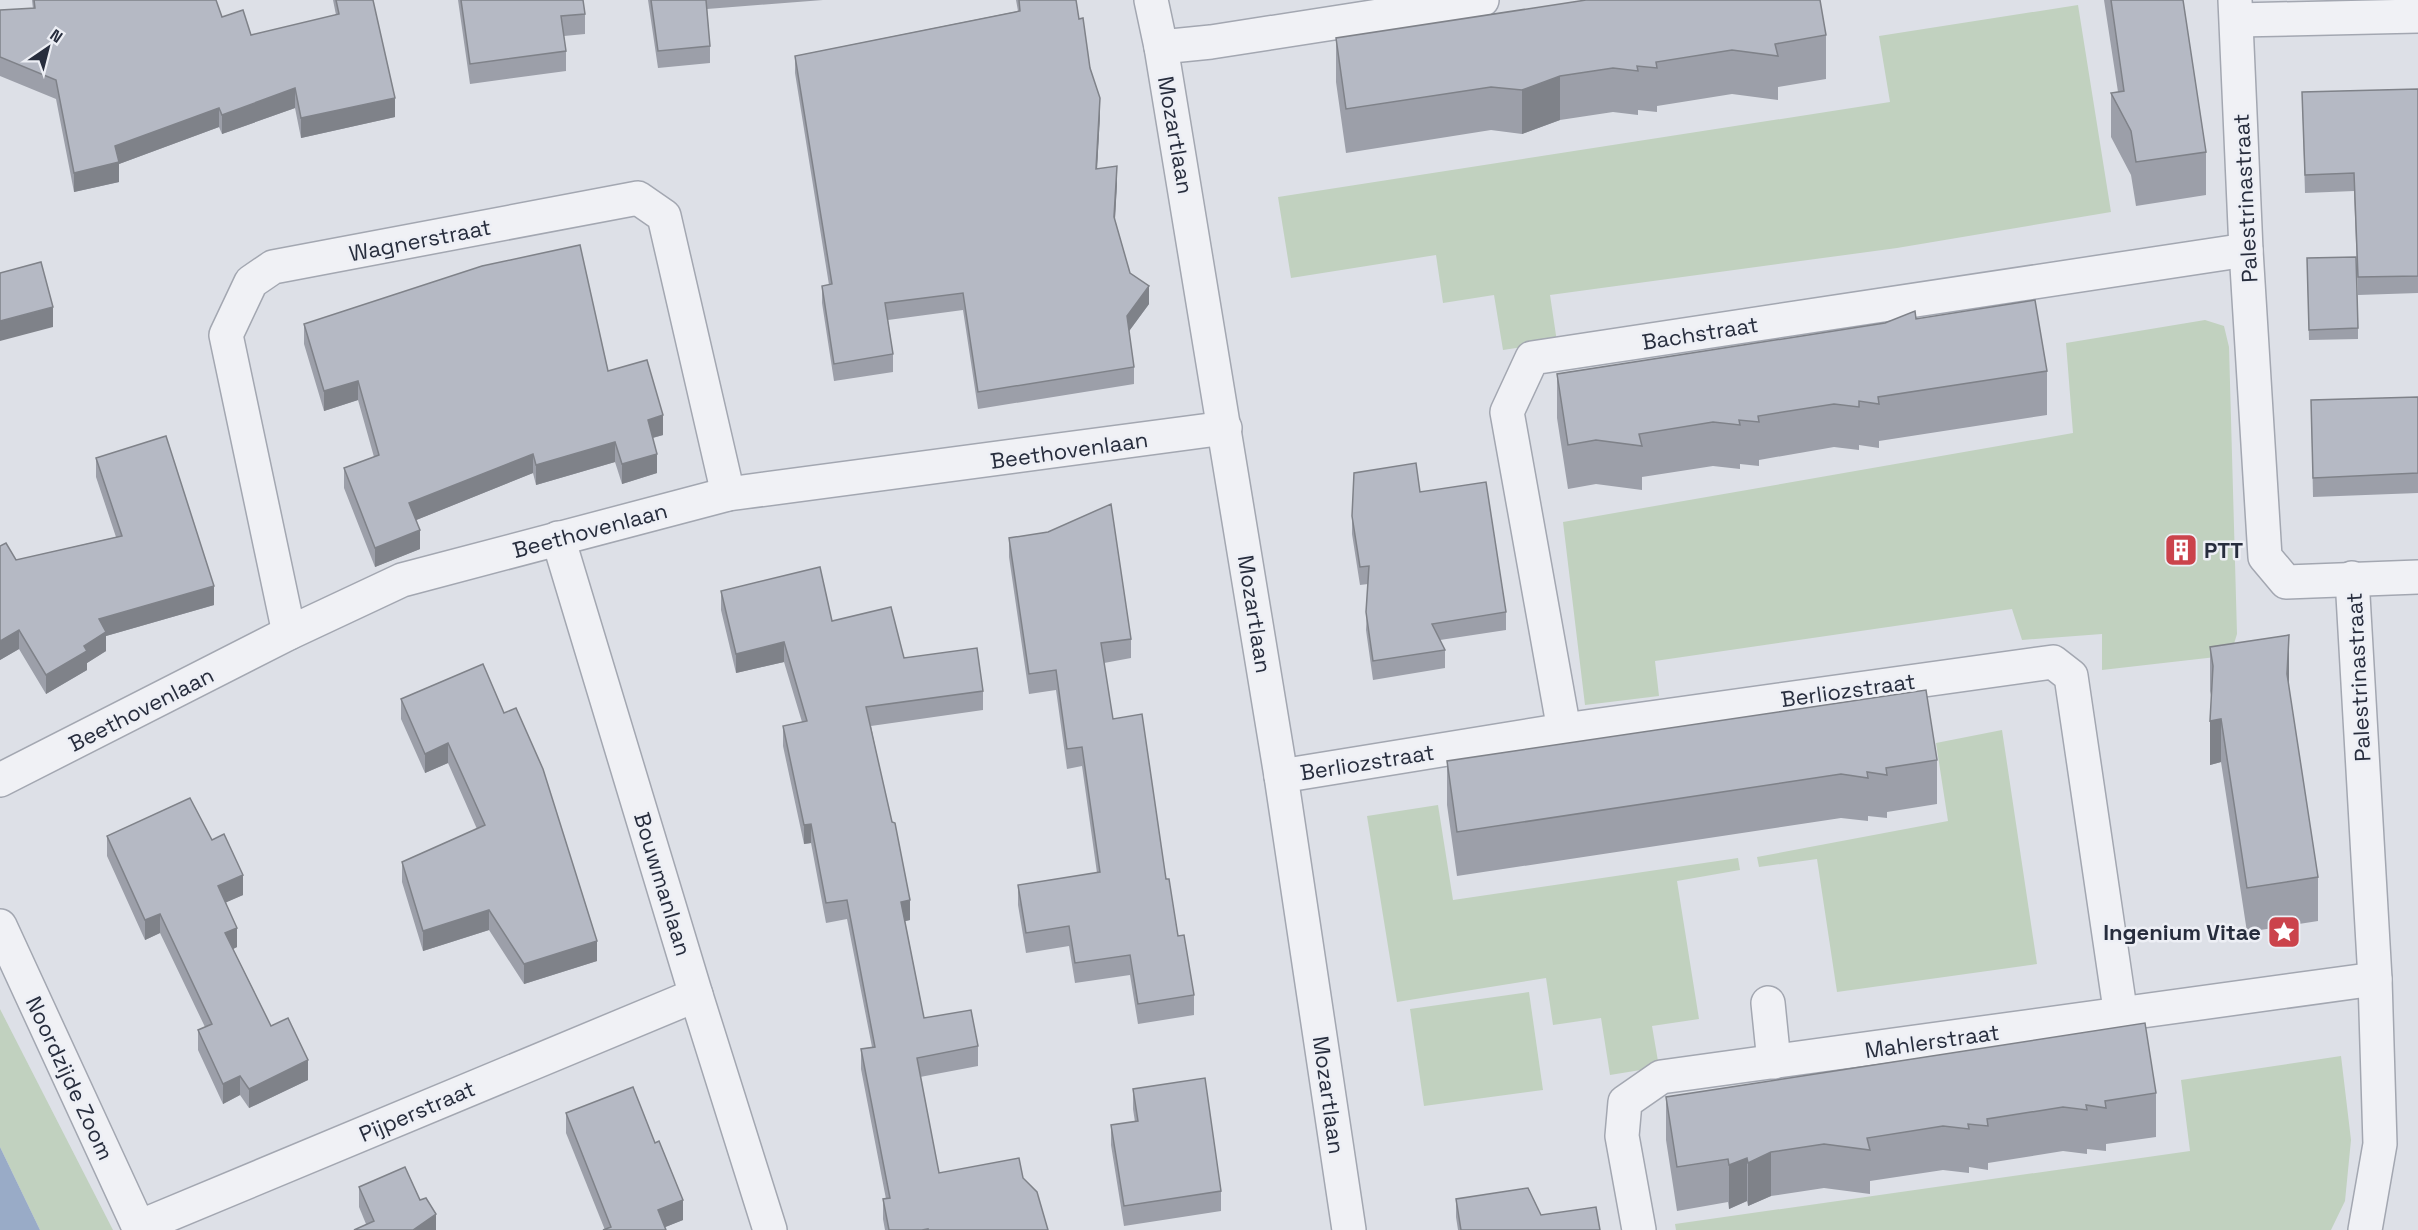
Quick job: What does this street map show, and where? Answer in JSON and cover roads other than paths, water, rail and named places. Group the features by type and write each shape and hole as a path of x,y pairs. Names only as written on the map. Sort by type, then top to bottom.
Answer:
{"street":[{"name":"Mozartlaan","path":"1151,0 1161,47 1225,428 1281,776 1349,1230"},
{"path":"1161,47 1211,42 1482,0"},
{"path":"2236,10 2418,16"},
{"name":"Palestrinastraat","path":"2236,10 2246,250 2265,557 2286,582 2352,578 2375,979 2380,1144 2365,1230"},
{"name":"Wagnerstraat","path":"289,633 226,335 251,282 273,267 638,198 664,216 728,494"},
{"name":"Bachstraat","path":"1564,730 1507,412 1532,358 2246,250"},
{"name":"Beethovenlaan","path":"0,780 289,633 402,580 728,494 1225,428"},
{"name":"Bouwmanlaan","path":"558,538 696,995 770,1230"},
{"path":"2352,578 2418,577"},
{"name":"Berliozstraat","path":"1281,776 1564,730 2053,662 2071,676 2121,1016"},
{"name":"Noordzijde Zoom","path":"0,926 140,1229"},
{"name":"Mahlerstraat","path":"1639,1230 1622,1136 1625,1102 1661,1077 2121,1016 2375,979"},
{"name":"Pijperstraat","path":"140,1229 696,995"},
{"path":"1768,1004 1774,1062"}],"water":[{"path":"0,1147 40,1230 0,1230"}],"place":[{"name":"PTT","path":"2181,550"},
{"name":"Ingenium Vitae","path":"2284,932"}]}
